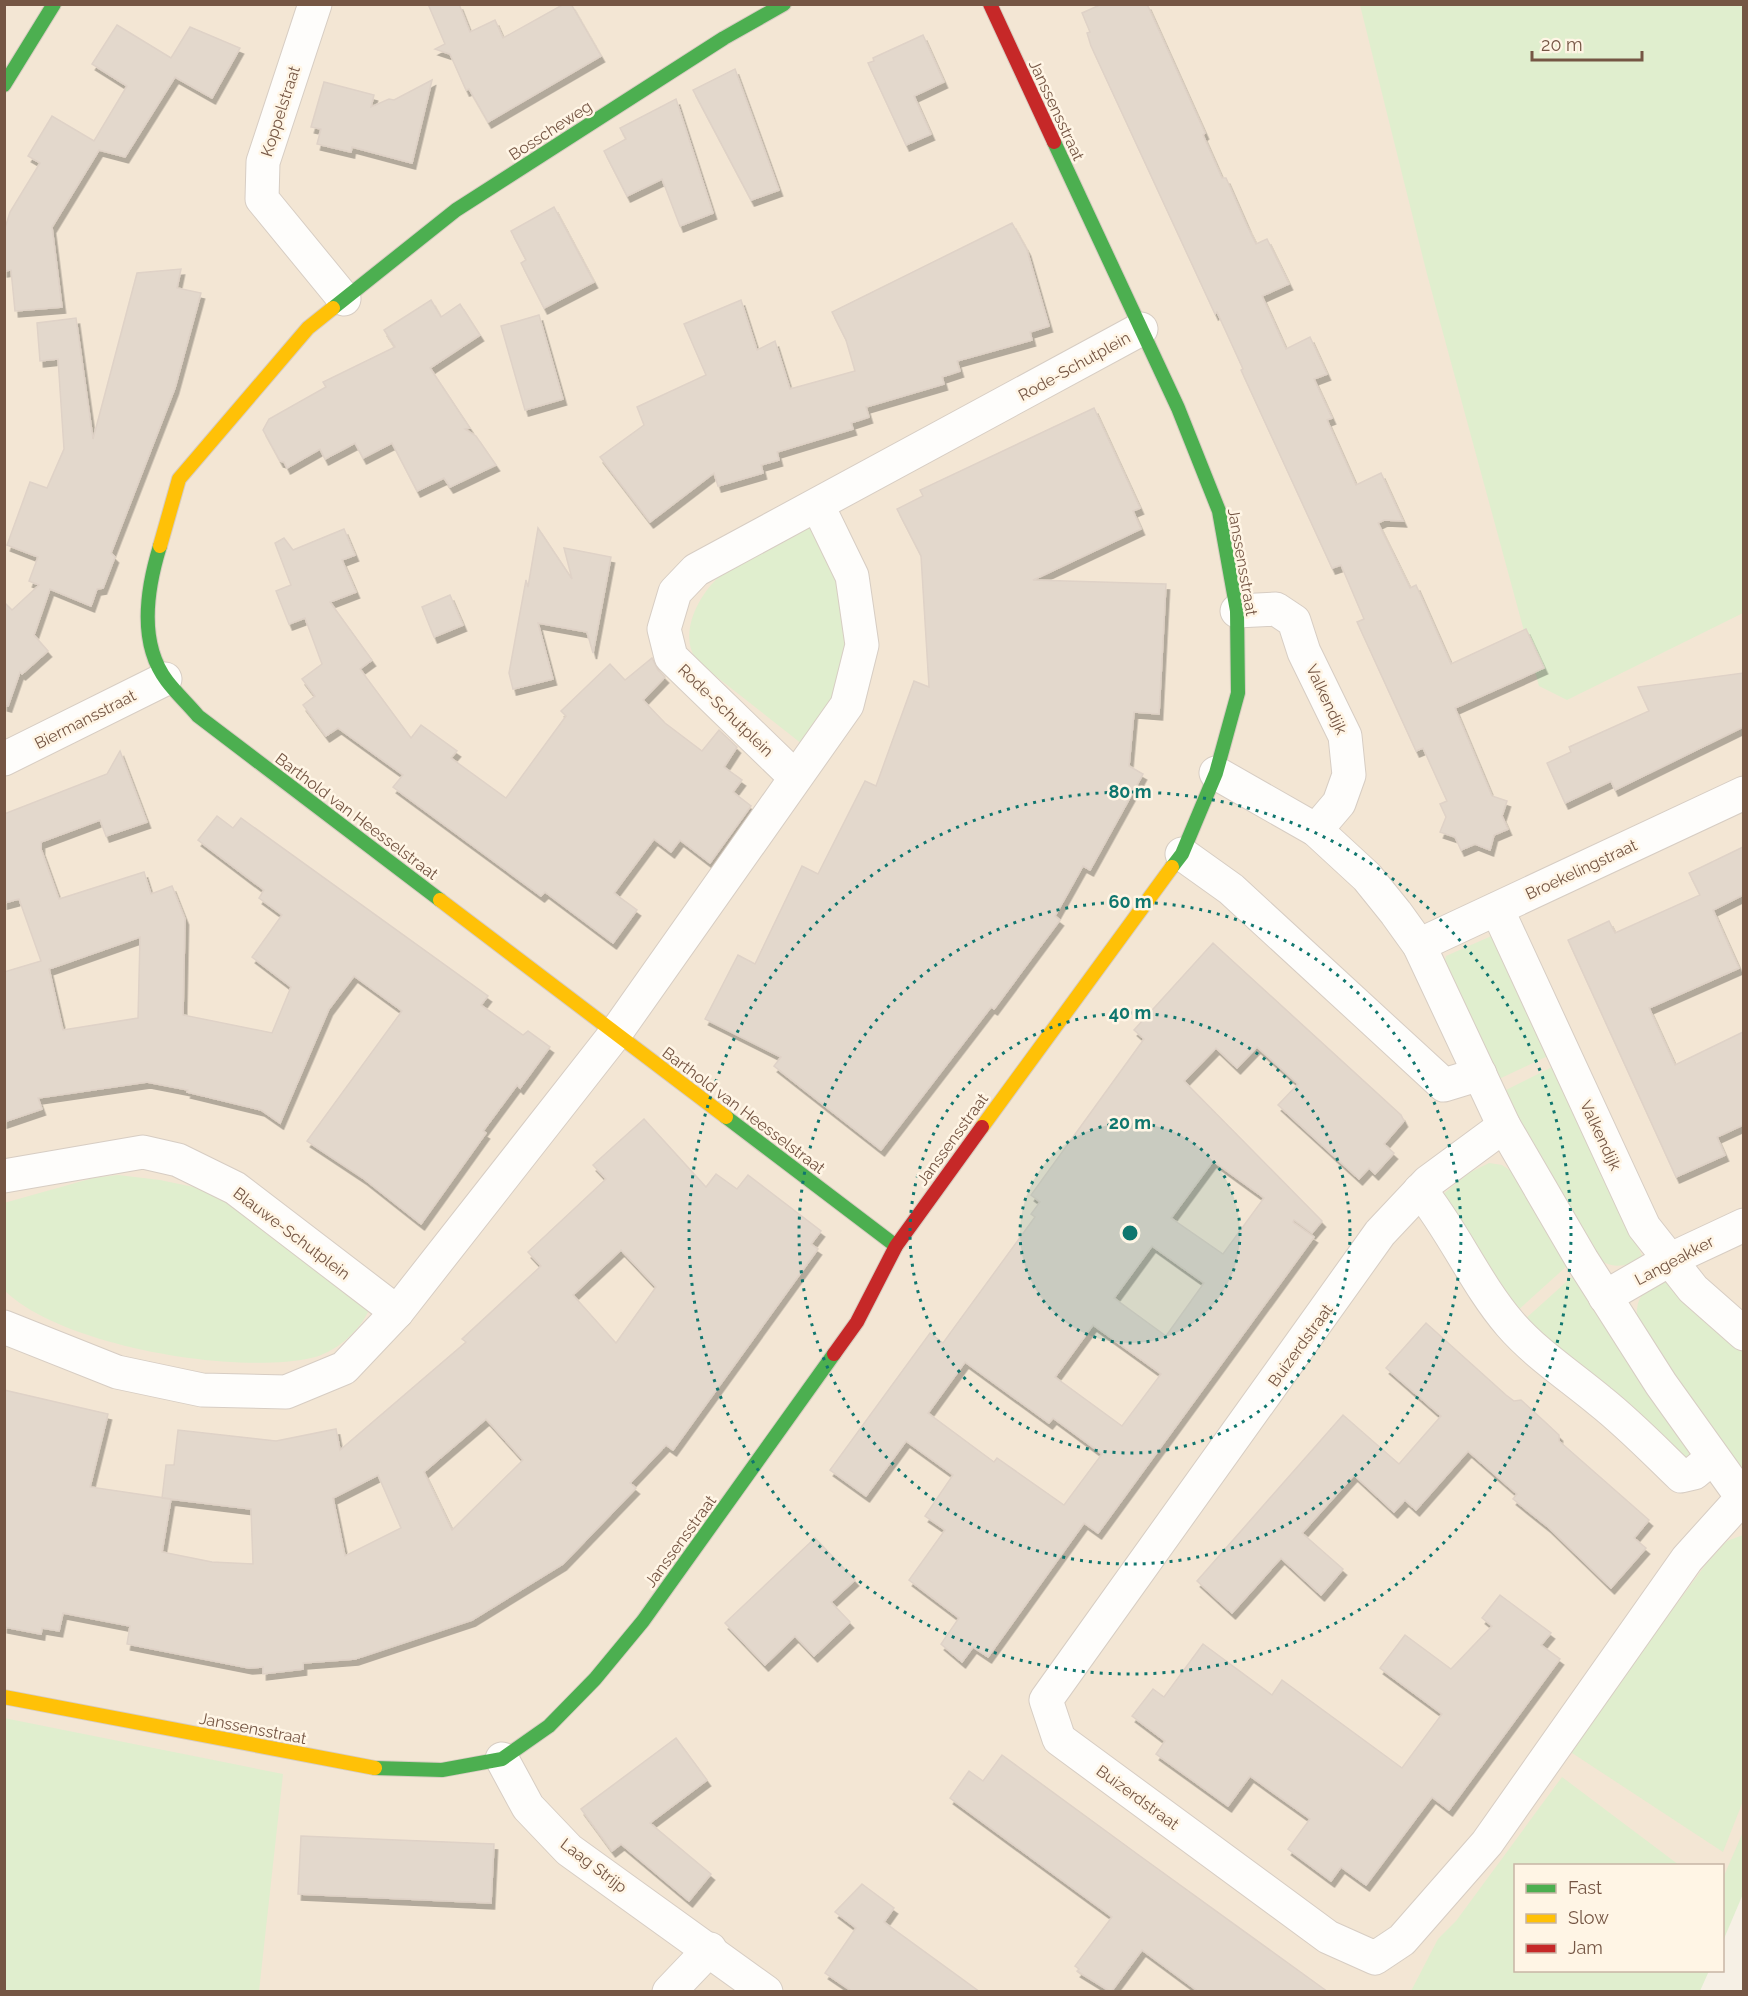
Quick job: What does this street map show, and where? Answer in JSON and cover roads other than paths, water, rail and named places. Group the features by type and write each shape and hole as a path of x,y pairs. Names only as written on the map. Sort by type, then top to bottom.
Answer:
{"street":[{"path":"4,86 54,4"},
{"name":"Koppelstraat","path":"315,4 263,162 262,198 344,299"},
{"name":"Bosscheweg","path":"344,299 456,210 724,38 784,4"},
{"name":"Janssensstraat","path":"4,1697 375,1768 442,1770 502,1759 549,1726 595,1679 643,1622 857,1322 896,1246 1182,854 1216,773 1238,693 1237,611 1219,511 1178,408 990,4"},
{"name":"Barthold van Heesselstraat","path":"344,299 308,328 179,479 150,579 147,635 165,679 198,716 896,1246"},
{"name":"Rode-Schutplein","path":"795,777 672,657 664,629 675,592 696,570 818,506 1141,329"},
{"path":"4,1327 117,1372 202,1390 286,1392 344,1368 397,1312 615,1034 847,705 862,645 852,576 818,506"},
{"name":"Valkendijk","path":"1237,611 1276,609 1293,621 1304,651 1345,736 1349,775 1339,803 1316,830"},
{"name":"Biermansstraat","path":"4,759 165,679"},
{"path":"1216,773 1316,830 1367,877 1419,945 1504,1126 1605,1297 1712,1458 1743,1499"},
{"name":"Broekelingstraat","path":"1419,945 1743,793"},
{"path":"1182,854 1232,889 1444,1085 1480,1074"},
{"name":"Valkendijk","path":"1497,909 1644,1227 1693,1289 1743,1334"},
{"name":"Buizerdstraat","path":"1504,1126 1420,1190 1380,1233 1046,1700 1059,1739 1328,1937 1376,1959 1402,1940 1486,1844 1687,1559 1743,1499"},
{"name":"Blauwe-Schutplein","path":"4,1176 143,1152 178,1160 236,1188 397,1312"},
{"path":"1420,1190 1436,1210 1494,1304 1510,1324 1537,1350 1603,1403 1681,1476 1694,1473 1712,1458"},
{"name":"Langeakker","path":"1605,1297 1669,1260 1743,1225"},
{"name":"Laag Strijp","path":"502,1759 528,1807 569,1850 710,1949 766,1992"},
{"path":"669,1992 710,1949"}]}
